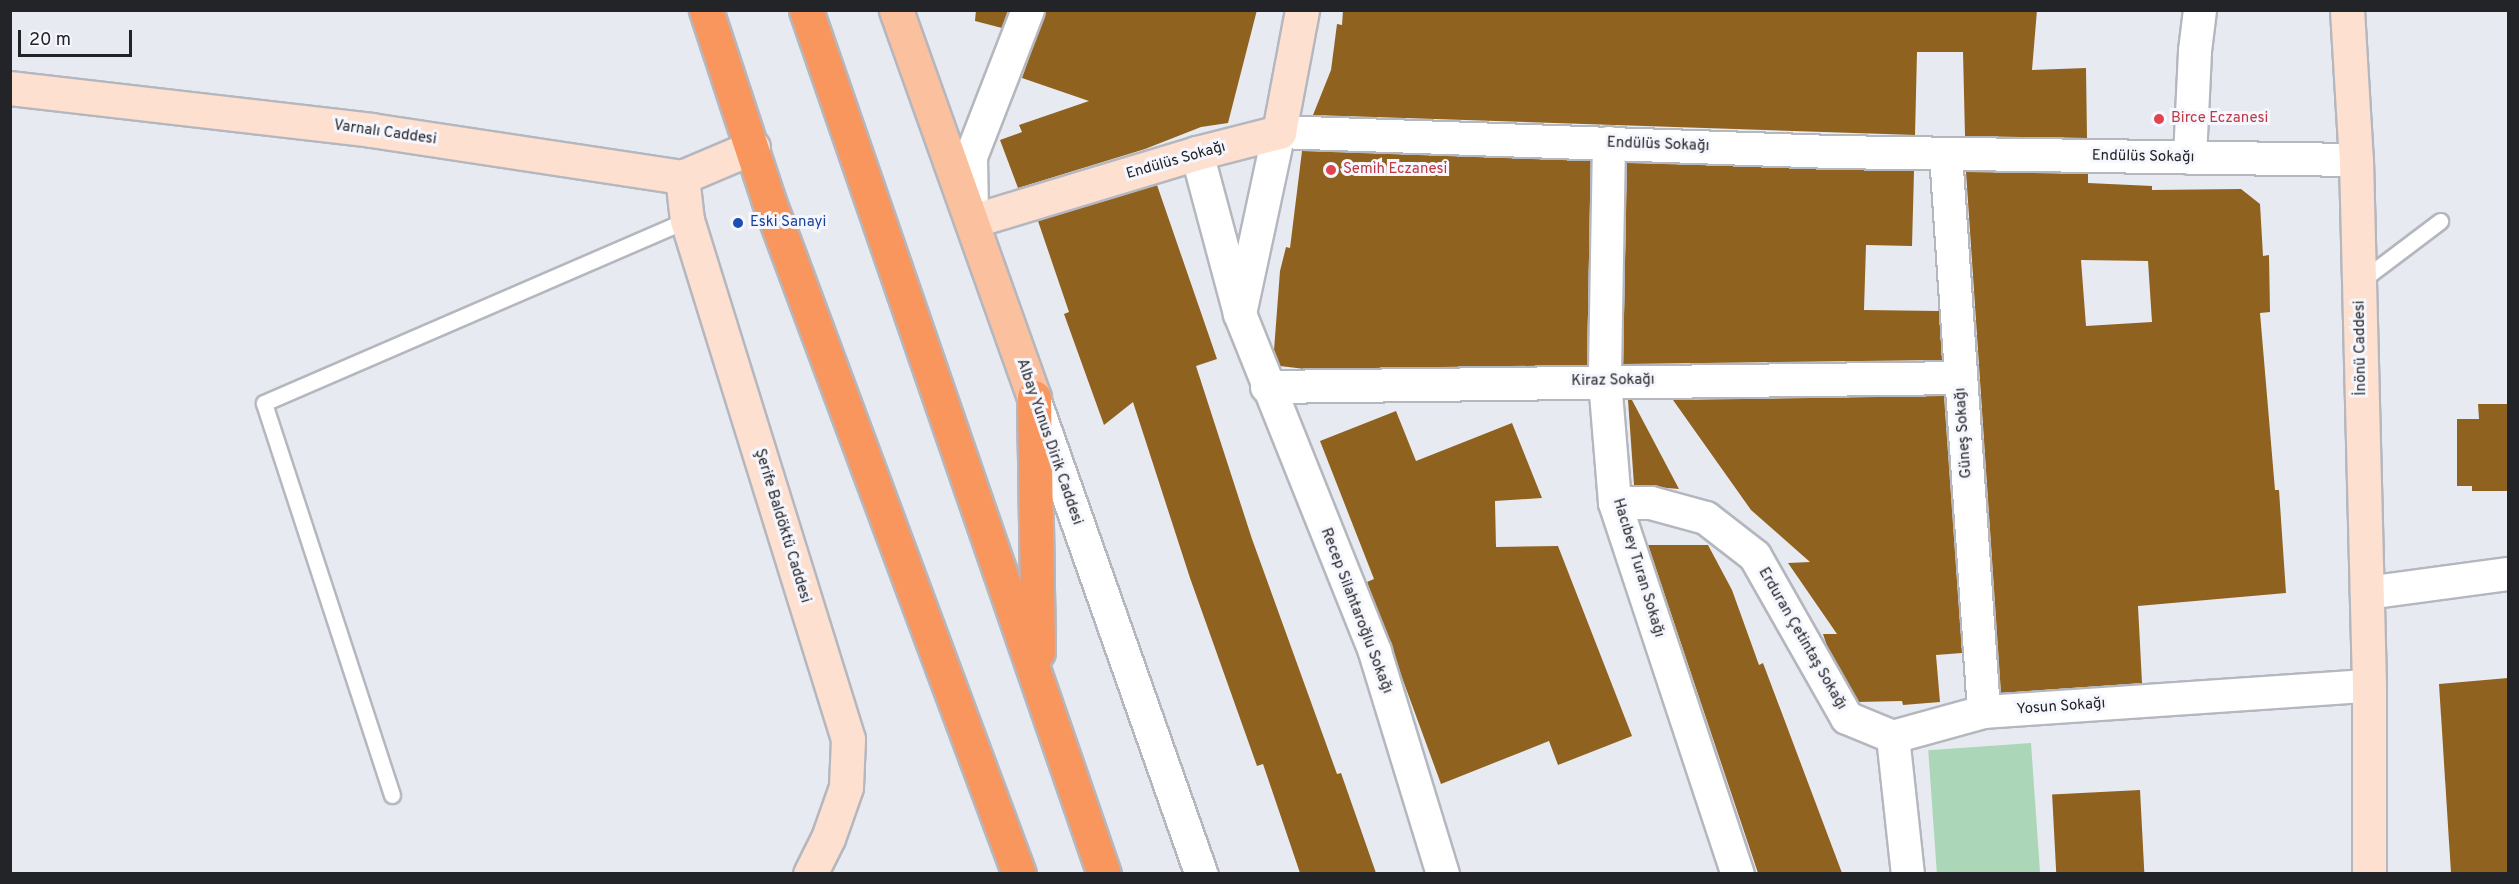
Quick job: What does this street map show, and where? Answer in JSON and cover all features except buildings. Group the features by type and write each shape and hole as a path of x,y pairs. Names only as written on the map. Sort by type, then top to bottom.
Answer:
{"highway":[{"path":"705,10 753,147 776,221 1019,873"},
{"path":"806,10 1104,873"},
{"path":"1034,397 1038,684"}],"main road":[{"path":"1279,132 1302,10"},
{"name":"İnönü Caddesi","path":"2347,10 2356,160 2369,686 2369,873"},
{"name":"Albay Yunus Dirik Caddesi","path":"905,19 972,221 1034,397"},
{"name":"Varnalı Caddesi","path":"10,88 371,130 682,177"},
{"name":"Endülüs Sokağı","path":"972,221 1197,153 1279,132"},
{"path":"682,177 753,147"},
{"name":"Şerife Baldöktü Caddesi","path":"682,177 687,220 848,739 846,787 828,838 810,873"},
{"name":"İnönü Caddesi","path":"2369,686 2388,873"}],"street":[{"path":"972,221 971,157 1028,10"},
{"path":"2190,158 2200,10"},
{"path":"1240,314 1279,132"},
{"name":"Endülüs Sokağı","path":"1279,132 1946,154 2356,160"},
{"name":"Hacıbey Turan Sokağı","path":"1609,143 1605,381 1615,503 1738,873"},
{"path":"1197,153 1240,314"},
{"name":"Güneş Sokağı","path":"1946,154 1984,712"},
{"name":"Recep Silahtaroğlu Sokağı","path":"1240,314 1267,387 1375,652 1443,873"},
{"name":"Kiraz Sokağı","path":"1267,387 1960,378"},
{"name":"Albay Yunus Dirik Caddesi","path":"1034,397 1201,873"},
{"name":"Erduran Çetintaş Sokağı","path":"1615,503 1651,503 1706,518 1755,556 1846,718 1893,737"},
{"path":"2367,593 2508,574"},
{"name":"Yosun Sokağı","path":"1893,737 1984,712 2369,686"},
{"path":"1893,737 1908,873"}],"lane":[{"path":"392,795 264,403 687,220"},
{"path":"2359,279 2370,274 2440,221"}],"green space":[{"path":"2031,743 2040,873 1937,874 1928,750"}],"place":[{"name":"Birce Eczanesi","path":"2159,119"},
{"name":"Semih Eczanesi","path":"1331,170"},
{"name":"Eski Sanayi","path":"738,223"}]}
